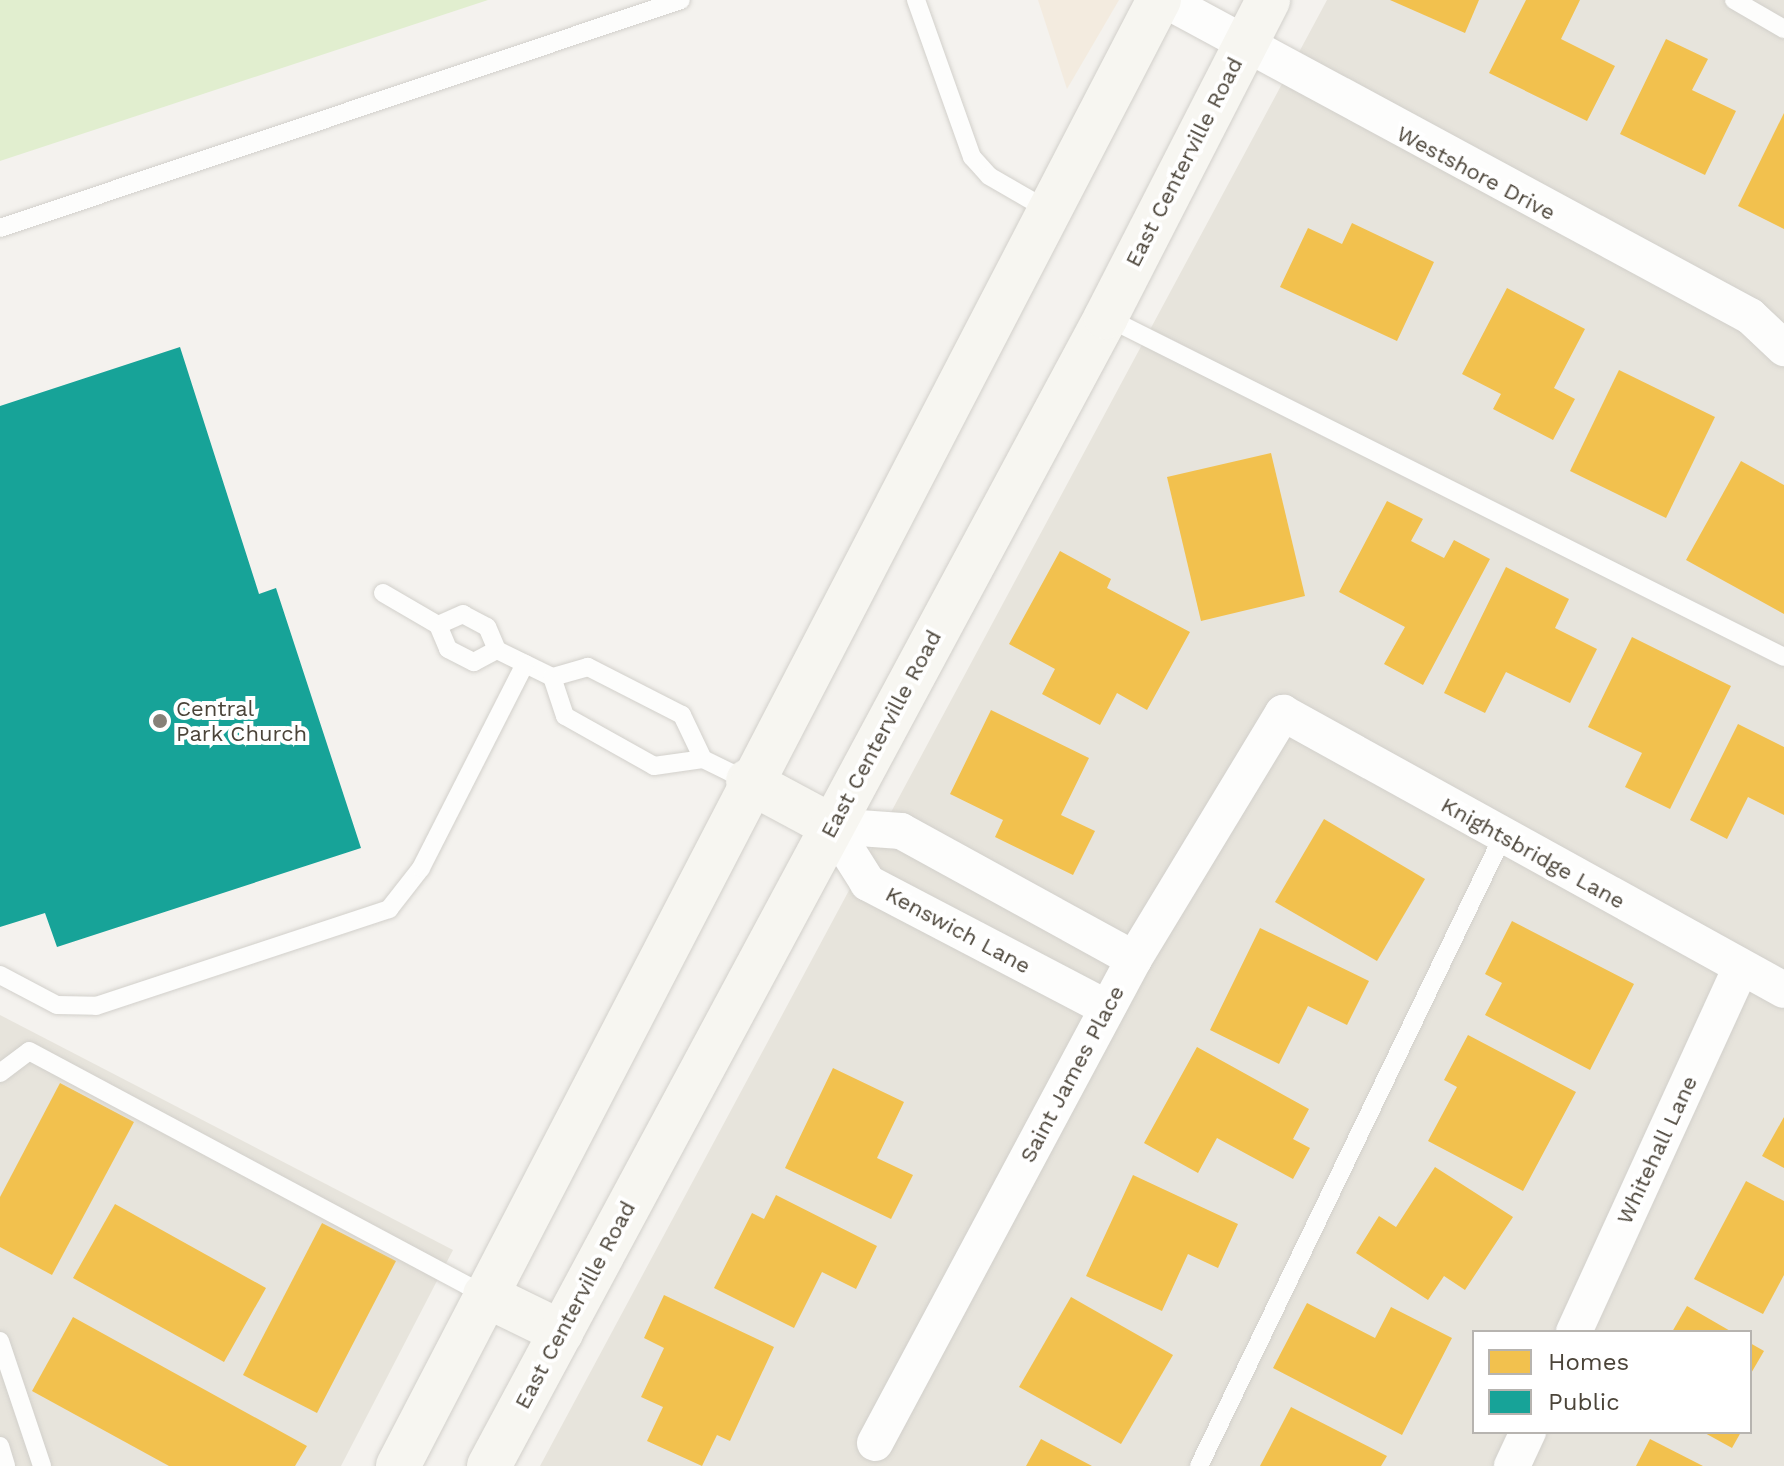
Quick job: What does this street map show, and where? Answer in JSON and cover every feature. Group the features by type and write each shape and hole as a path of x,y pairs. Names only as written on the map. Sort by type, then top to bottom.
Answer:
{"main road":[{"path":"398,1466 748,781 1159,0"},
{"name":"East Centerville Road","path":"489,1466 1106,317 1268,0"},
{"path":"748,781 832,826"},
{"path":"485,1295 561,1332"}],"street":[{"name":"Westshore Drive","path":"1165,0 1750,316 1784,348"},
{"name":"Knightsbridge Lane","path":"1283,713 1740,969 1784,990"},
{"name":"Saint James Place","path":"875,1443 1134,959 1283,713"},
{"path":"832,826 901,831 1134,959"},
{"name":"Kenswich Lane","path":"832,826 868,883 1107,1008"},
{"name":"Whitehall Lane","path":"1575,1330 1740,969"},
{"path":"1512,1466 1527,1434"}],"lane":[{"path":"0,228 681,0"},
{"path":"916,0 972,157 989,176 1048,210"},
{"path":"1734,0 1784,29"},
{"path":"1106,317 1784,657"},
{"path":"383,593 438,625 448,649 474,662 497,650"},
{"path":"438,625 463,614 487,627 497,650 552,677 588,667 682,715 703,759"},
{"path":"0,975 57,1005 96,1006 389,909 421,868 525,664"},
{"path":"552,677 565,716 654,766 703,759 748,781"},
{"path":"1199,1466 1503,836"},
{"path":"0,1073 29,1051 485,1295"},
{"path":"0,1341 42,1466"},
{"path":"0,1446 6,1466"}],"shaded area":[{"path":"1038,0 1119,0 1067,89"},
{"path":"1327,0 1784,0 1784,1466 540,1466"},
{"path":"0,1015 453,1250 341,1466 0,1466"}],"green space":[{"path":"0,0 488,0 0,161"}],"building: Homes":[{"path":"1390,0 1479,0 1465,33"},
{"path":"1526,0 1580,0 1561,39 1615,66 1587,121 1489,73"},
{"path":"1666,39 1708,59 1692,90 1736,111 1705,175 1620,134"},
{"path":"1784,113 1784,229 1738,206"},
{"path":"1352,223 1434,262 1397,341 1280,287 1308,228 1342,244"},
{"path":"1507,288 1585,329 1554,388 1575,399 1553,440 1493,409 1501,394 1462,374"},
{"path":"1619,370 1715,417 1666,518 1570,471"},
{"path":"1271,453 1305,596 1201,621 1167,477"},
{"path":"1741,461 1784,485 1784,614 1686,560"},
{"path":"1387,501 1423,519 1411,541 1444,558 1454,540 1490,559 1423,685 1384,664 1405,627 1339,592"},
{"path":"1060,551 1111,579 1107,588 1190,632 1147,710 1117,693 1100,725 1042,694 1055,669 1009,644"},
{"path":"1506,567 1569,599 1555,628 1597,649 1570,703 1506,672 1485,713 1444,693"},
{"path":"1632,637 1731,686 1670,809 1625,787 1642,753 1588,727"},
{"path":"991,710 1089,758 1061,815 1095,831 1073,875 995,837 1003,820 950,794"},
{"path":"1738,724 1784,747 1784,815 1748,797 1727,839 1690,820"},
{"path":"1324,819 1425,879 1377,961 1275,902"},
{"path":"1512,921 1634,984 1590,1070 1485,1015 1502,983 1485,974"},
{"path":"1260,928 1369,981 1347,1025 1308,1006 1279,1064 1210,1030"},
{"path":"1468,1035 1576,1092 1523,1191 1428,1141 1457,1087 1444,1080"},
{"path":"1197,1047 1309,1109 1293,1139 1310,1148 1293,1179 1217,1138 1198,1173 1144,1143"},
{"path":"833,1068 904,1102 877,1158 913,1175 891,1219 785,1168"},
{"path":"60,1083 134,1122 52,1275 0,1247 0,1197"},
{"path":"1784,1117 1784,1168 1762,1156"},
{"path":"1435,1167 1513,1217 1465,1290 1444,1276 1428,1300 1356,1253 1379,1216 1396,1227"},
{"path":"1133,1175 1238,1224 1218,1268 1188,1254 1162,1311 1086,1276"},
{"path":"1746,1181 1784,1201 1784,1275 1763,1314 1694,1279"},
{"path":"776,1195 877,1246 856,1289 822,1272 794,1328 714,1288 752,1213 764,1219"},
{"path":"115,1204 266,1288 224,1362 73,1278"},
{"path":"322,1223 396,1261 317,1413 243,1375"},
{"path":"664,1295 774,1347 730,1441 717,1435 702,1466 647,1441 663,1407 641,1397 664,1348 644,1338"},
{"path":"1071,1297 1173,1355 1121,1444 1019,1387"},
{"path":"1307,1303 1375,1338 1391,1307 1452,1338 1402,1435 1273,1368"},
{"path":"1687,1306 1729,1330 1673,1330"},
{"path":"73,1317 307,1446 295,1466 169,1466 32,1391"},
{"path":"1752,1344 1764,1351 1752,1372"},
{"path":"1291,1407 1387,1456 1381,1466 1260,1466"},
{"path":"1707,1434 1740,1434 1732,1448"},
{"path":"1041,1439 1092,1466 1026,1466"},
{"path":"1650,1439 1703,1466 1636,1466"}],"building: Public":[{"name":"Central Park Church","path":"180,347 259,594 276,588 361,848 57,947 45,913 0,927 0,406"}],"place":[{"name":"Central Park Church","path":"160,721"}]}
